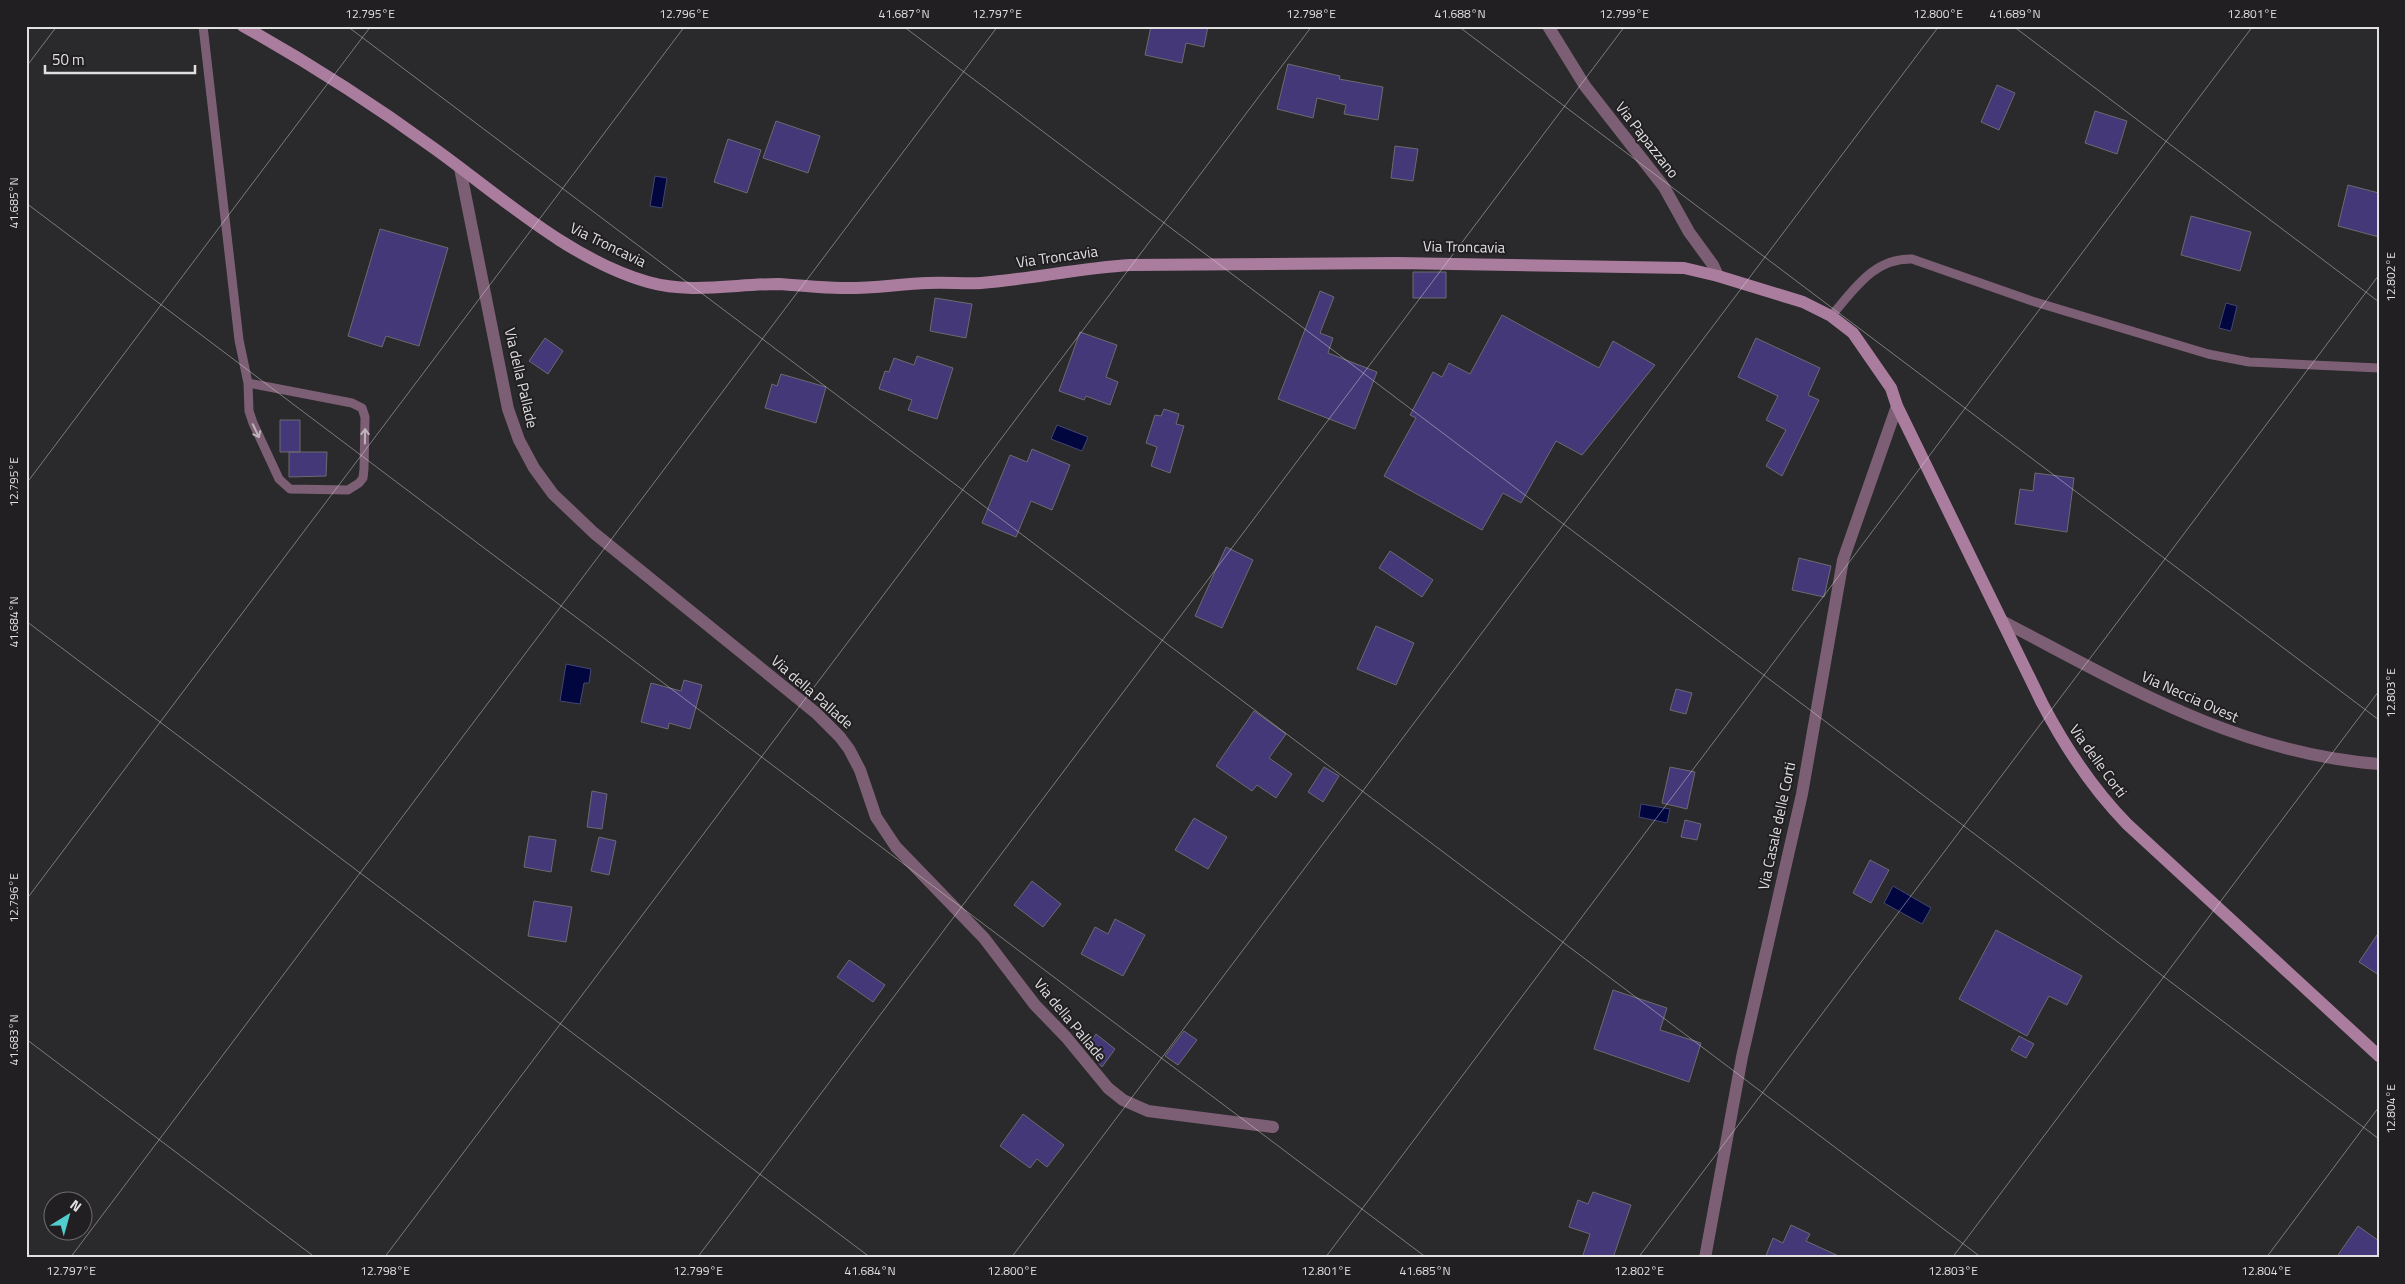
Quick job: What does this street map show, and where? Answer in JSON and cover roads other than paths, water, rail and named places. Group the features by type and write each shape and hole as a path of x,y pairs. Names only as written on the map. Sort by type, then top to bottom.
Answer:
{"street":[{"name":"Via Troncavia","path":"242,26 342,85 560,240 622,272 648,282 677,287 719,288 777,284 838,288 876,288 928,283 980,283 1089,267 1150,265 1481,264 1684,268 1718,276 1803,302 1831,316 1853,334 1890,388 1897,406"},
{"name":"Via Papazzano","path":"1548,26 1590,91 1664,187 1689,232 1713,264 1718,276"},
{"name":"Via della Pallade","path":"460,168 510,415 525,454 548,487 594,533 816,713 836,732 856,762 869,801 885,834 984,938 1035,1005 1066,1037 1108,1088 1123,1100 1148,1111 1273,1127"},
{"name":"Via delle Corti","path":"1897,406 2056,730 2083,772 2109,805 2143,838 2379,1056"},
{"name":"Via Casale delle Corti","path":"1705,1258 1746,1041 1802,794 1843,560 1897,406"},
{"name":"Via Neccia Ovest","path":"2002,621 2152,699 2206,724 2297,752 2379,764"}],"lane":[{"path":"203,26 239,340 248,383 253,422 279,480 290,489 348,490 359,483 363,478 364,469 365,417 362,408 352,403 248,383"},
{"path":"1831,316 1872,270 1893,260 1912,259 2032,301 2208,354 2248,362 2379,368"}]}
